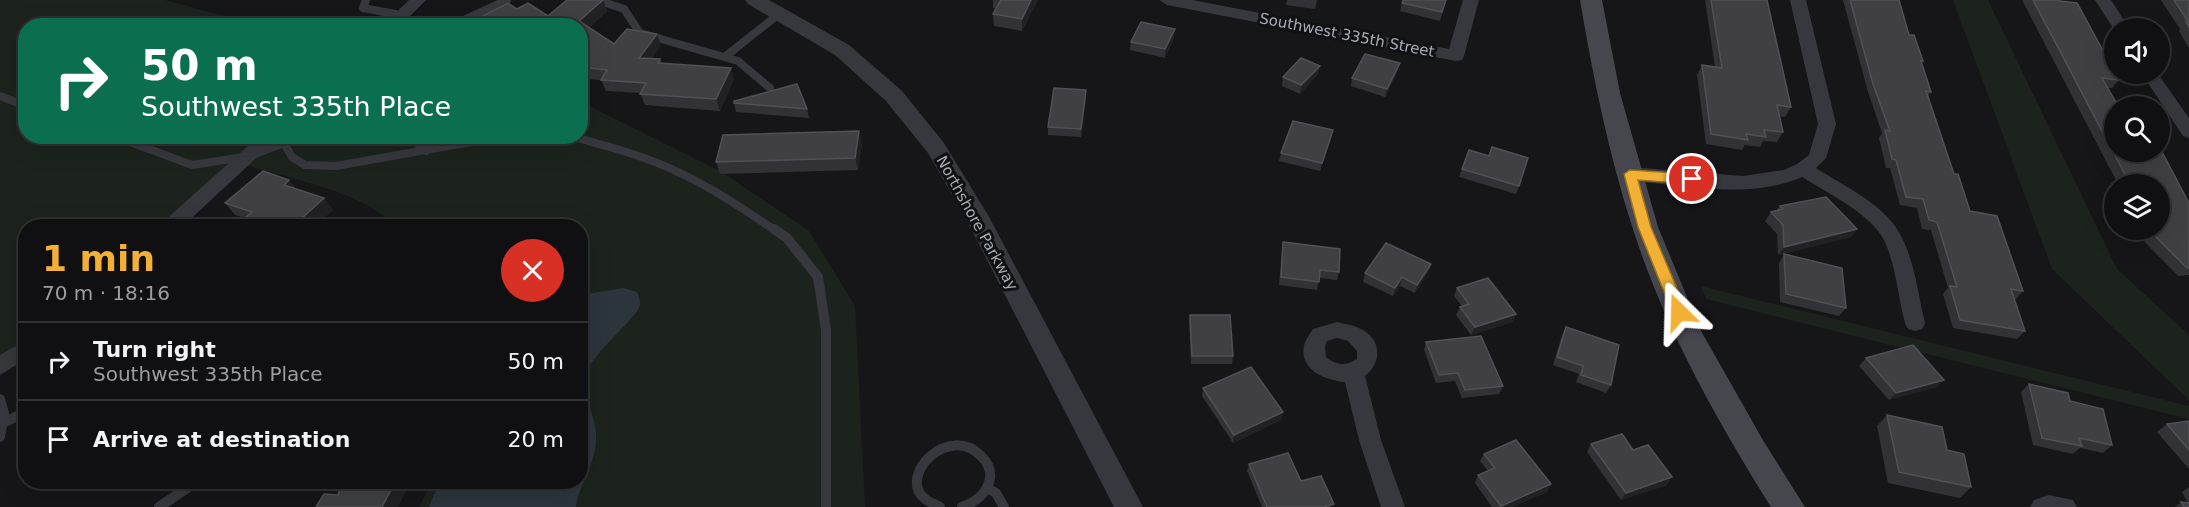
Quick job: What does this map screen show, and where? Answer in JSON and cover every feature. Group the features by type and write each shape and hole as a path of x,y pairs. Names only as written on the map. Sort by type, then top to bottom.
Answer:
{"main road":[{"path":"1591,0 1608,93 1645,227 1688,333 1753,451 1790,507"}],"street":[{"path":"402,18 418,0"},
{"name":"Northshore Parkway","path":"755,0 842,50 894,96 936,148 976,215 1129,507"},
{"name":"Southwest 335th Street","path":"1167,0 1456,56 1471,0"},
{"path":"1630,174 1743,183 1787,176 1803,169 1817,158 1827,124 1798,0"},
{"path":"2103,0 2115,18"},
{"path":"2157,84 2188,127"},
{"path":"179,219 250,156 270,144"},
{"path":"1803,169 1873,215 1885,227 1893,240 1915,323"},
{"path":"0,366 18,354"},
{"path":"1354,373 1370,440 1392,507"},
{"path":"2042,507 2049,504 2065,507"}],"lane":[{"path":"366,0 363,8 389,18"},
{"path":"468,18 507,0"},
{"path":"597,0 624,9 640,33 738,61 770,88"},
{"path":"726,56 780,13"},
{"path":"0,96 18,103"},
{"path":"588,141 628,152 679,172 725,197 787,238 818,277 826,330 826,507"},
{"path":"136,144 192,165 250,156"},
{"path":"281,144 292,157 305,165 336,166 462,144"},
{"path":"418,144 426,151"},
{"path":"0,399 5,408 5,422 0,437"},
{"path":"5,422 18,415"},
{"path":"940,507 923,497 918,487 917,476 925,460 939,448 963,445 975,449 984,456 991,477 980,498 962,507"},
{"path":"987,488 996,493 1004,507"},
{"path":"159,507 186,489"}],"shaded area":[{"path":"0,0 165,0 232,18 18,18 18,144 588,144 588,105 720,171 809,231 855,306 865,507 419,507 428,489 588,489 588,219 386,219 366,204 346,195 241,164 179,219 18,219 18,353 0,366"},
{"path":"1953,0 1988,0 2117,269 2189,335 2189,400 2052,269"},
{"path":"1701,286 2189,406 2189,419 1706,299"},
{"path":"623,288 637,292 640,305 633,317 592,361 588,369 588,294"},
{"path":"588,402 596,431 593,458 588,470"},
{"path":"436,489 580,489 576,507 429,507"}],"building":[{"path":"567,0 603,0 582,18 486,18 483,16 508,3 517,9 528,3 548,16"},
{"path":"1001,0 1031,0 1022,19 993,14"},
{"path":"1403,0 1446,0 1442,12 1402,3"},
{"path":"1711,0 1767,0 1791,107 1777,105 1783,132 1764,130 1766,137 1746,134 1748,140 1711,134 1702,65 1722,68"},
{"path":"1850,0 1899,0 1909,35 1914,35 1923,61 1921,61 1931,92 1926,91 1954,174 1958,174 1970,211 1997,216 2023,291 2011,289 2025,331 1960,320 1950,286 1957,287 1937,222 1929,220 1923,199 1906,197 1896,160 1892,159 1885,130 1890,131 1873,84"},
{"path":"2033,0 2077,3 2104,52 2104,78 2102,78 2112,96 2104,96 2104,135"},
{"path":"2174,0 2189,0 2189,23"},
{"path":"1141,22 1175,29 1165,49 1131,42"},
{"path":"588,27 614,44 627,29 657,34 639,58 660,59 658,63 731,68 716,99 640,94 646,83 601,80 607,70 588,68"},
{"path":"1365,54 1400,63 1387,89 1352,78"},
{"path":"1301,58 1320,66 1301,85 1283,77"},
{"path":"797,84 807,109 734,103 734,101"},
{"path":"1054,88 1086,90 1081,129 1048,127"},
{"path":"1293,121 1333,130 1322,163 1281,153"},
{"path":"859,131 855,158 716,162 723,135"},
{"path":"1492,147 1528,158 1519,186 1462,169 1469,150 1489,156"},
{"path":"2118,162 2167,162 2189,203 2189,267 2187,268 2159,240 2170,240 2170,174 2125,174"},
{"path":"263,171 289,180 284,185 324,198 301,219 244,219 252,212 225,203"},
{"path":"1826,197 1857,229 1784,247 1783,225 1771,212 1783,209 1780,206"},
{"path":"1283,242 1340,249 1339,272 1320,270 1319,282 1281,277"},
{"path":"1386,243 1431,264 1417,285 1402,277 1395,288 1365,273"},
{"path":"1784,254 1842,268 1846,308 1786,294"},
{"path":"1488,278 1516,314 1475,327 1460,307 1469,304 1457,288"},
{"path":"1190,315 1230,315 1233,356 1192,356"},
{"path":"1566,327 1619,345 1611,385 1581,375 1583,366 1557,357"},
{"path":"1481,336 1503,386 1465,390 1458,373 1439,375 1426,342"},
{"path":"1913,345 1944,380 1896,393 1866,358"},
{"path":"1251,367 1283,412 1234,435 1203,388"},
{"path":"2029,384 2068,393 2070,401 2103,409 2112,445 2079,438 2082,446 2042,438"},
{"path":"1887,415 1942,427 1947,450 1964,454 1971,487 1899,472"},
{"path":"2189,421 2189,450 2167,424"},
{"path":"1622,434 1633,450 1648,445 1672,477 1626,493 1591,444"},
{"path":"1516,440 1551,484 1501,506 1478,475 1495,468 1484,454"},
{"path":"1288,453 1301,481 1321,476 1334,504 1323,507 1267,507 1249,464"},
{"path":"340,489 391,489 382,507 316,507 324,494 338,495"},
{"path":"2181,502 2189,503 2189,507 2184,507"}],"route":[{"path":"1679,312 1645,227 1630,174 1692,179"}]}
